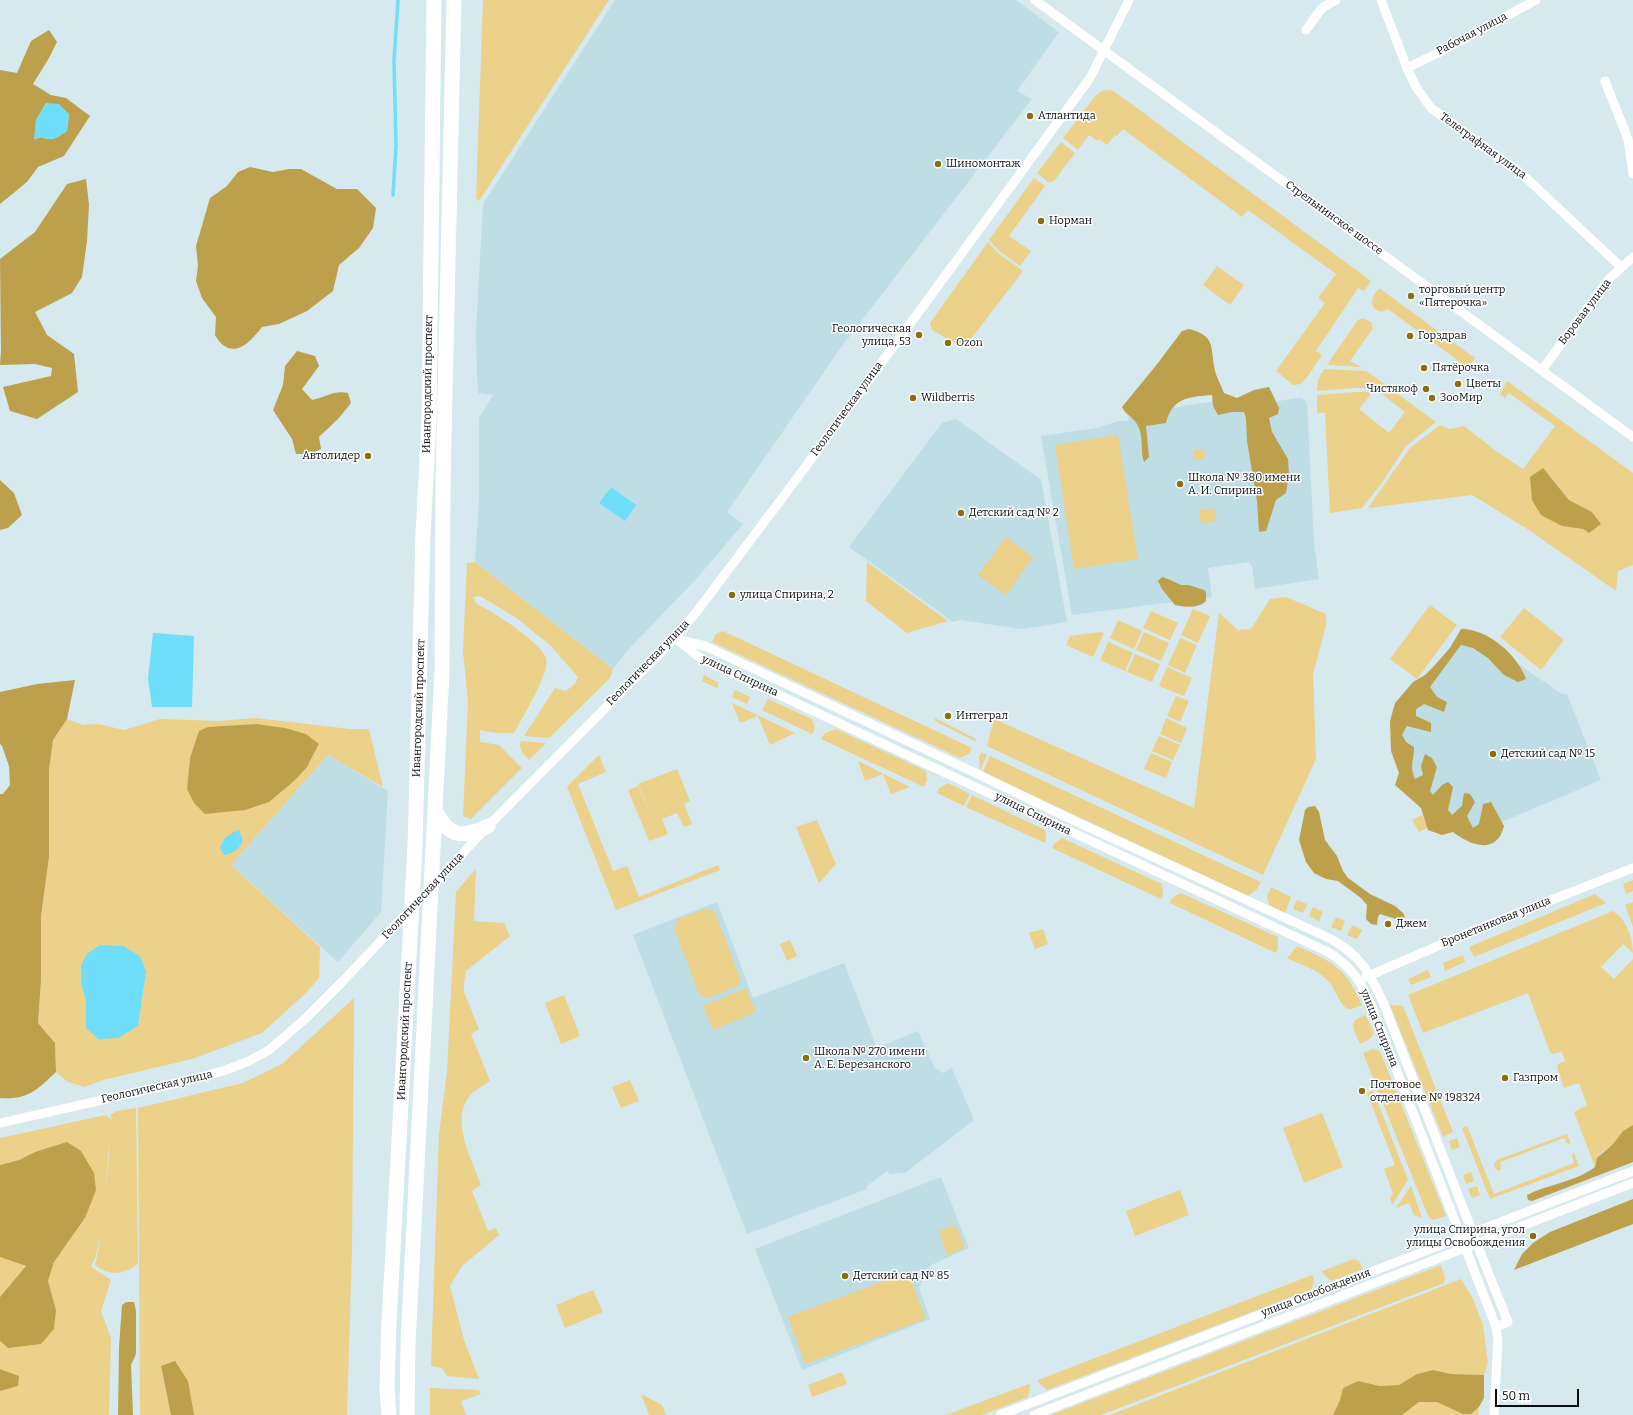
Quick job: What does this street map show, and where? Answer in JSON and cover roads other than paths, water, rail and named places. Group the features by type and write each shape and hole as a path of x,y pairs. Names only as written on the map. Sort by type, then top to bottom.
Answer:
{"highway":[{"name":"Ивангородский проспект","path":"389,1415 387,1387 388,1330 416,840 423,534 429,419 434,0"},
{"name":"Ивангородский проспект","path":"407,1415 408,1343 442,670 443,484 454,0"},
{"path":"435,810 445,827 454,832 465,834 476,832 488,826"}],"street":[{"name":"Стрельнинское шоссе","path":"1035,0 1633,437"},
{"name":"Геологическая улица","path":"0,1123 186,1081 223,1071 249,1061 283,1039 305,1019 363,961 488,826 675,638 698,610 795,481 1090,78 1129,0"},
{"path":"1306,30 1322,8 1336,0"},
{"name":"Телеграфная улица","path":"1381,0 1407,68 1416,87 1430,108 1522,174 1621,267"},
{"name":"Рабочая улица","path":"1407,68 1536,0"},
{"path":"1605,81 1628,139 1633,174"},
{"name":"Боровая улица","path":"1542,370 1595,297 1621,267 1633,257"},
{"name":"улица Спирина","path":"675,638 712,650 968,769 1071,820 1331,939 1352,953 1371,975 1396,1034 1508,1322 1496,1327"},
{"name":"улица Спирина","path":"675,638 700,658 1328,952 1344,964 1360,980 1372,1007 1496,1327 1498,1340 1494,1415"},
{"name":"Бронетанковая улица","path":"1360,980 1474,930 1633,868"},
{"name":"улица Освобождения","path":"1000,1415 1633,1171"},
{"name":"улица Освобождения","path":"1034,1415 1633,1183"}],"water":[{"path":"46,103 59,104 69,114 67,131 52,139 41,137 34,139 36,120"},
{"path":"611,487 636,505 625,521 599,503"},
{"path":"153,633 194,636 192,707 152,707 148,679"},
{"path":"239,830 243,840 240,846 233,852 224,855 220,848 223,841 229,835"},
{"path":"100,945 123,946 140,956 146,972 138,1026 118,1038 99,1039 86,1028 86,1000 81,983 81,966 87,954"}],"waterway":[{"path":"393,195 396,146 394,61 398,0"}],"place":[{"name":"Атлантида","path":"1030,116"},
{"name":"Шиномонтаж","path":"938,164"},
{"name":"Норман","path":"1041,221"},
{"name":"торговый центр «Пятерочка»","path":"1411,296"},
{"name":"Геологическая улица, 53","path":"919,335"},
{"name":"Горздрав","path":"1410,336"},
{"name":"Ozon","path":"948,343"},
{"name":"Пятёрочка","path":"1424,368"},
{"name":"Цветы","path":"1458,384"},
{"name":"Чистякоф","path":"1426,389"},
{"name":"Wildberris","path":"913,398"},
{"name":"ЗооМир","path":"1432,398"},
{"name":"Автолидер","path":"368,456"},
{"name":"Школа № 380 имени А. И. Спирина","path":"1180,484"},
{"name":"Детский сад № 2","path":"961,513"},
{"name":"улица Спирина, 2","path":"732,595"},
{"name":"Интеграл","path":"948,716"},
{"name":"Детский сад № 15","path":"1493,754"},
{"name":"Джем","path":"1388,924"},
{"name":"Школа № 270 имени А. Е. Березанского","path":"806,1058"},
{"name":"Газпром","path":"1505,1078"},
{"name":"Почтовое отделение № 198324","path":"1362,1091"},
{"name":"улица Спирина, угол улицы Освобождения","path":"1533,1236"},
{"name":"Детский сад № 85","path":"845,1276"}]}
